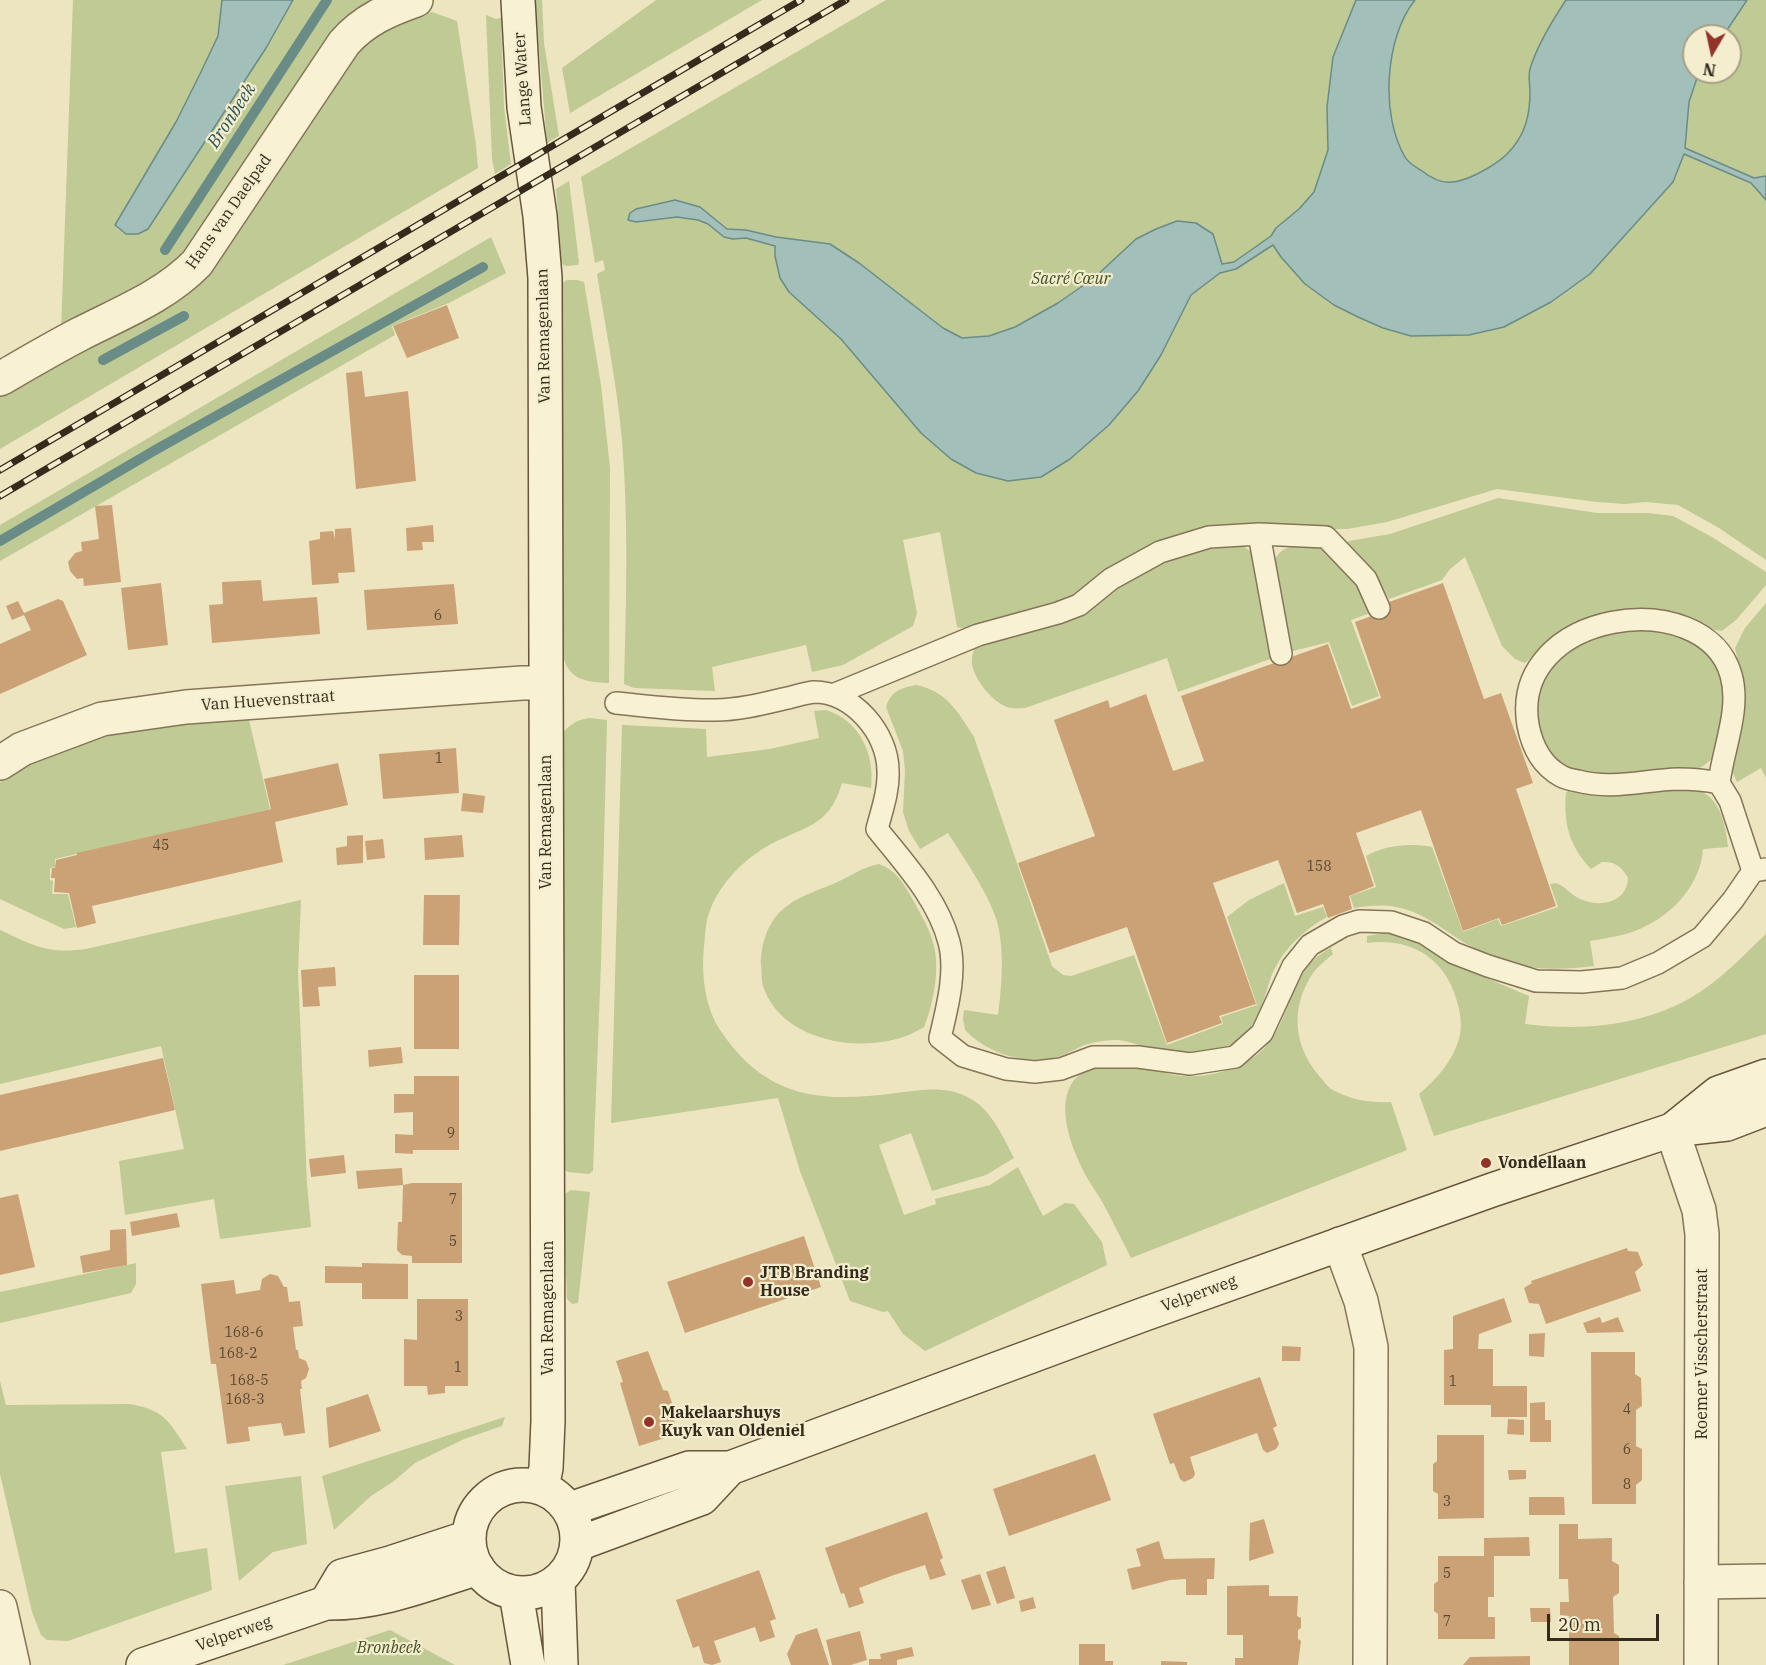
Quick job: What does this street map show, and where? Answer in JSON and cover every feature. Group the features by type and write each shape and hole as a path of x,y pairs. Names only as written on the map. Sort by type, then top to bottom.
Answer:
{"street":[{"name":"Hans van Daelpad","path":"0,379 67,340 165,290 182,278 197,263 344,43 382,12 416,0"},
{"name":"Lange Water","path":"518,0 524,107 531,157"},
{"name":"Van Remagenlaan","path":"531,157 540,216 545,278 548,1420 546,1468 542,1487"},
{"name":"Van Huevenstraat","path":"0,763 22,749 102,719 186,707 546,683"},
{"name":"Velperweg","path":"1672,1130 1718,1092 1766,1076"},
{"name":"Velperweg","path":"570,1509 690,1468 730,1468 1130,1319 1340,1244 1672,1130 1727,1124 1766,1109"},
{"name":"Roemer Visscherstraat","path":"1672,1130 1699,1210 1702,1234 1701,1665"},
{"path":"1340,1244 1361,1301 1371,1347 1370,1665"},
{"name":"Velperweg","path":"578,1544 702,1498 730,1468"},
{"path":"525,1484 542,1487 558,1496 570,1509 577,1526 578,1544 575,1558 558,1581 545,1589 531,1593 516,1593 497,1587 482,1575 472,1558 469,1537 472,1520 480,1505 492,1493 508,1486 525,1484"},
{"path":"326,1603 342,1576 469,1537"},
{"name":"Velperweg","path":"142,1665 326,1603 352,1603 376,1599 478,1568"},
{"path":"558,1581 561,1665"},
{"path":"1701,1582 1766,1581"},
{"path":"516,1593 528,1665"},
{"path":"0,1607 9,1664"}],"lane":[{"path":"616,703 716,710 765,704 813,692 835,694 978,636 1079,605 1111,579 1160,552 1209,537 1259,534 1326,537 1366,579 1379,608"},
{"path":"1259,534 1281,654"},
{"path":"835,694 860,711 875,729 883,746 888,769 887,791 878,829 919,882 939,915 949,942 951,966 949,996 940,1038 963,1056 1006,1069 1035,1072 1061,1069 1092,1057 1138,1057 1190,1064 1235,1056 1262,1033 1293,966 1310,945 1343,926 1359,921 1391,922 1424,933 1454,953 1536,981 1582,982 1622,978 1658,963 1702,937 1760,870 1730,801 1719,783 1731,721 1733,694 1731,675 1718,649 1701,634 1688,628 1652,621 1616,621 1587,629 1564,640 1548,654 1537,670 1531,687 1527,715 1531,742 1543,762 1562,777 1608,786 1676,779 1698,779 1719,783"}],"green space":[{"path":"73,0 222,0 218,36 200,74 176,122 115,225 126,234 266,48 293,0 380,0 343,25 323,44 180,264 61,331"},
{"path":"535,0 542,0 544,43 559,136 547,143"},
{"path":"656,0 762,0 570,113 562,68"},
{"name":"Sacré Cœur","path":"886,0 1766,0 1766,560 1719,528 1678,505 1646,502 1625,504 1597,502 1497,489 1387,522 1347,529 1206,531 1076,600 1062,603 1061,600 975,631 957,627 940,532 903,540 917,613 913,626 843,665 812,672 806,645 712,667 715,691 634,688 624,684 625,496 620,420 597,274 605,270 603,260 595,263 581,177"},
{"path":"432,12 457,21 478,168 0,449 0,391 168,300 360,46 404,18"},
{"path":"486,15 496,19 501,18 504,107 511,164 495,174 492,159"},
{"path":"569,181 579,262 578,265 566,266 562,264 556,189"},
{"path":"491,237 506,273 449,303 392,326 395,335 0,561 0,525"},
{"path":"567,280 584,282 601,385 610,468 609,683 593,682 574,675 569,670 563,656 563,282"},
{"path":"1498,498 1597,513 1648,513 1673,516 1712,537 1766,572 1766,585 1736,620 1722,631 1660,611 1613,612 1597,615 1568,626 1552,637 1525,663 1515,659 1502,646 1465,557 1450,569 1442,580 1389,599 1376,577 1345,545 1349,541 1390,534"},
{"path":"1238,543 1249,550 1256,559 1273,658 1178,692 1167,658 1025,708 1013,708 999,703 975,674 972,663 973,652 982,645 1059,621 1164,556 1207,544"},
{"path":"1304,546 1319,547 1334,556 1359,583 1370,613 1351,620 1379,696 1352,706 1329,642 1289,652 1273,563 1285,549"},
{"path":"1766,603 1766,778 1761,768 1737,782 1733,773 1733,763 1744,692 1735,648 1745,628"},
{"path":"1652,629 1682,636 1709,653 1723,678 1724,712 1712,759 1702,767 1689,770 1608,778 1565,770 1539,739 1536,715 1539,690 1545,674 1569,647 1616,630"},
{"path":"916,685 944,697 957,711 974,737 1052,966 1063,975 1071,976 1134,955 1167,1045 1223,1024 1221,1017 1257,1005 1227,917 1249,900 1284,883 1295,916 1323,907 1327,917 1293,943 1280,960 1274,970 1259,1012 1246,1033 1228,1046 1205,1054 1181,1054 1113,1040 1086,1045 1061,1056 1036,1060 997,1052 965,1030 964,1010 998,1015 1001,942 996,918 986,896 948,833 920,849 909,831 903,812 905,770 903,751 886,707 897,691"},
{"path":"826,710 848,722 863,740 872,775 871,788 842,783 830,809 822,818 756,853 722,887 707,920 703,957 705,990 715,1021 738,1053 756,1070 776,1083 797,1091 819,1096 843,1097 944,1090 971,1099 991,1117 1014,1158 986,1175 932,1191 911,1133 879,1145 904,1215 936,1204 935,1199 990,1185 1018,1167 1043,1216 1065,1203 1074,1204 1102,1242 1107,1265 925,1351 903,1334 888,1311 883,1312 850,1301 800,1171 778,1098 611,1123 622,725 706,729 707,757 770,749 819,738 814,711"},
{"path":"590,718 607,720 593,1171 589,1174 568,1172 564,1169 562,734 575,723"},
{"path":"249,720 270,809 55,859 55,867 50,868 50,880 53,881 52,894 68,894 76,927 64,929 0,899 0,782 47,755 81,742 116,733 161,725"},
{"path":"1678,789 1699,791 1714,801 1724,823 1728,847 1703,849 1697,874 1691,885 1684,896 1666,914 1631,932 1590,941 1594,966 1545,968 1521,966 1477,950 1428,919 1405,909 1386,906 1354,908 1350,896 1376,887 1366,856 1382,849 1406,845 1432,847 1463,932 1498,919 1501,926 1558,907 1550,884 1559,884 1588,902 1611,901 1623,893 1628,878 1621,868 1614,864 1602,862 1591,869 1584,861 1573,843 1567,825 1566,793 1568,791 1608,795"},
{"path":"879,864 890,870 903,883 928,928 932,940 936,956 936,977 933,998 924,1027 903,1037 884,1042 864,1043 823,1038 804,1031 787,1020 774,1006 764,989 761,959 768,929 776,916 792,902"},
{"path":"301,900 298,971 307,1184 311,1227 220,1239 214,1199 125,1215 119,1161 184,1149 161,1046 0,1084 0,930 50,949 86,949"},
{"path":"1389,932 1419,940 1450,960 1529,996 1525,1024 1572,1027 1620,1023 1643,1018 1687,1000 1722,975 1766,934 1766,1034 1434,1136 1419,1094 1443,1070 1456,1047 1461,1029 1459,1008 1443,971 1423,953 1397,943 1367,943 1367,936"},
{"path":"1331,948 1333,954 1313,973 1301,999 1298,1026 1304,1052 1320,1077 1333,1090 1361,1100 1391,1102 1407,1150 1131,1258 1104,1205 1083,1171 1072,1144 1065,1108 1071,1085 1082,1072 1097,1065 1140,1066 1179,1076 1200,1076 1220,1072 1248,1061 1263,1049 1274,1035 1304,972 1315,959"},
{"path":"571,1190 590,1192 578,1303 572,1304 567,1299 563,1195"},
{"path":"136,1263 136,1284 131,1293 0,1323 0,1292"},
{"path":"0,1381 6,1405 130,1404 151,1410 164,1418 187,1449 161,1452 175,1553 207,1548 212,1590 68,1641 47,1640 41,1635 32,1612 0,1474"},
{"path":"505,1417 502,1426 464,1439 415,1463 394,1481 371,1496 334,1530 322,1476"},
{"path":"301,1476 307,1544 273,1552 239,1581 225,1486"},
{"name":"Bronbeek","path":"390,1630 455,1665 283,1665"}],"water":[{"path":"222,0 293,0 266,48 148,229 138,234 126,234 115,225 176,122 200,74 218,36"},
{"path":"1356,0 1415,0 1397,34 1392,55 1389,99 1392,120 1397,140 1405,157 1412,165 1436,179 1455,182 1489,168 1507,154 1518,140 1527,117 1530,101 1529,72 1533,60 1545,33 1566,0 1747,0 1731,24 1682,24 1682,84 1695,84 1689,102 1685,148 1754,178 1766,176 1766,200 1751,183 1684,154 1673,182 1590,274 1551,302 1504,327 1469,335 1411,336 1383,328 1358,317 1334,305 1305,284 1273,245 1236,269 1220,273 1191,295 1161,355 1138,391 1109,425 1070,459 1041,477 1008,481 976,473 951,459 921,433 841,339 789,292 780,278 775,246 746,238 724,237 708,224 698,220 677,217 636,222 628,220 630,213 636,209 675,200 700,207 727,229 830,244 859,263 943,328 962,338 989,336 1015,327 1058,303 1094,278 1136,239 1177,221 1196,223 1213,234 1222,264 1234,262 1271,236 1276,228 1299,209 1314,192 1328,150 1327,107 1333,57"}],"building":[{"path":"447,305 459,338 407,358 393,326"},
{"path":"362,371 365,397 408,391 416,481 356,489 346,373"},
{"path":"112,505 121,582 84,586 83,578 77,579 70,571 68,562 75,553 82,551 81,542 99,539 95,506"},
{"path":"433,525 434,542 422,542 423,550 407,551 406,528"},
{"path":"351,528 355,572 338,573 339,583 312,585 309,541 320,539 320,532 333,531 335,539 335,529"},
{"path":"261,580 263,601 317,597 320,634 212,643 209,605 223,604 222,582"},
{"path":"161,583 168,645 128,650 121,588"},
{"path":"1443,583 1484,699 1501,693 1533,783 1516,789 1556,906 1502,925 1499,918 1463,931 1421,810 1356,833 1374,886 1349,896 1352,909 1328,918 1323,904 1297,913 1278,860 1213,883 1256,1004 1219,1016 1222,1023 1167,1043 1127,927 1050,953 1018,863 1095,836 1054,720 1108,700 1110,708 1146,694 1173,771 1204,761 1181,696 1328,644 1351,709 1381,698 1355,622 1391,609 1389,602"},
{"path":"454,584 458,624 367,630 364,590"},
{"path":"58,599 63,601 87,655 0,694 0,644 31,630 24,615 12,620 6,606 18,601 24,613"},
{"path":"456,748 459,793 383,799 379,754"},
{"path":"338,763 348,805 275,822 283,862 92,906 96,923 77,928 69,893 54,892 55,878 51,878 56,860 77,855 77,853 271,809 264,779"},
{"path":"463,793 485,796 483,813 461,811"},
{"path":"363,835 363,863 337,865 336,848 347,846 347,836"},
{"path":"462,835 464,857 425,860 424,838"},
{"path":"383,839 385,858 367,860 365,841"},
{"path":"424,895 460,895 459,945 423,945"},
{"path":"335,967 336,986 318,987 320,1006 303,1007 301,970"},
{"path":"414,975 459,975 459,1049 414,1049"},
{"path":"401,1047 403,1063 369,1067 368,1050"},
{"path":"163,1058 175,1110 0,1151 0,1095"},
{"path":"414,1076 459,1076 459,1150 413,1150 413,1154 395,1153 395,1134 413,1135 413,1112 394,1113 394,1094 414,1094"},
{"path":"344,1155 346,1173 311,1177 309,1159"},
{"path":"402,1168 403,1185 358,1189 356,1171"},
{"path":"462,1183 462,1263 412,1263 412,1256 402,1255 397,1250 398,1222 402,1222 403,1185"},
{"path":"18,1194 35,1267 0,1275 0,1198"},
{"path":"177,1213 180,1227 132,1236 130,1222"},
{"path":"126,1229 127,1265 83,1273 80,1256 110,1250 110,1230"},
{"path":"804,1236 821,1287 685,1333 667,1282"},
{"path":"1627,1248 1628,1251 1638,1252 1643,1265 1635,1272 1641,1291 1546,1324 1539,1304 1529,1303 1524,1288 1532,1283 1531,1281"},
{"path":"362,1263 408,1264 408,1299 362,1299 362,1283 325,1283 325,1266 362,1267"},
{"path":"270,1274 278,1276 284,1287 287,1287 289,1302 300,1301 303,1326 293,1327 299,1358 306,1361 309,1369 306,1378 301,1381 302,1389 300,1389 305,1433 284,1436 281,1423 248,1427 250,1441 227,1444 216,1364 211,1364 201,1284 234,1280 236,1294 260,1290 262,1279"},
{"path":"1504,1298 1512,1322 1479,1334 1478,1349 1493,1349 1493,1386 1527,1386 1527,1417 1491,1417 1491,1405 1444,1405 1444,1350 1453,1349 1453,1316"},
{"path":"417,1299 468,1299 468,1386 445,1386 445,1393 428,1395 427,1386 404,1386 404,1339 417,1340"},
{"path":"1600,1317 1602,1323 1618,1317 1624,1332 1587,1333 1583,1323"},
{"path":"1545,1333 1544,1357 1529,1356 1529,1334"},
{"path":"1282,1346 1301,1347 1300,1361 1282,1361"},
{"path":"648,1351 663,1390 668,1391 672,1403 669,1405 675,1424 665,1428 668,1437 639,1446 620,1383 623,1382 616,1361"},
{"path":"1591,1352 1635,1352 1635,1374 1641,1378 1642,1406 1636,1410 1636,1446 1642,1449 1642,1480 1636,1485 1636,1504 1592,1504"},
{"path":"1260,1377 1277,1426 1273,1428 1279,1444 1276,1449 1267,1453 1263,1450 1257,1433 1190,1457 1195,1474 1193,1478 1184,1482 1180,1479 1174,1463 1170,1464 1153,1414"},
{"path":"368,1394 381,1431 329,1448 326,1408"},
{"path":"1545,1402 1545,1420 1551,1420 1551,1442 1530,1442 1530,1403"},
{"path":"1508,1419 1524,1420 1524,1435 1507,1434"},
{"path":"1437,1435 1484,1435 1484,1518 1438,1519 1438,1494 1433,1491 1433,1464 1437,1461"},
{"path":"1095,1454 1111,1500 1009,1536 993,1489"},
{"path":"1508,1470 1526,1470 1526,1479 1509,1480"},
{"path":"1529,1497 1564,1497 1565,1515 1529,1515"},
{"path":"927,1512 943,1558 940,1560 946,1575 930,1580 925,1565 894,1575 859,1588 864,1603 849,1608 844,1593 841,1594 825,1548"},
{"path":"1264,1519 1274,1553 1249,1561 1250,1523"},
{"path":"1559,1524 1578,1524 1578,1539 1612,1538 1612,1561 1619,1565 1619,1593 1613,1597 1614,1633 1619,1636 1619,1665 1569,1665 1569,1616 1560,1615 1560,1602 1569,1602 1568,1579 1559,1579"},
{"path":"1529,1537 1530,1556 1494,1556 1494,1597 1488,1597 1488,1617 1495,1617 1495,1639 1438,1639 1438,1614 1434,1611 1434,1584 1438,1581 1438,1556 1484,1556 1484,1538"},
{"path":"1159,1541 1164,1559 1215,1558 1214,1579 1207,1579 1207,1595 1186,1595 1186,1579 1170,1580 1132,1590 1127,1569 1141,1566 1136,1549"},
{"path":"1005,1566 1015,1598 997,1604 986,1572"},
{"path":"759,1570 776,1619 770,1621 775,1637 760,1642 755,1627 714,1641 721,1662 712,1665 704,1663 699,1646 693,1648 676,1600"},
{"path":"980,1574 991,1605 972,1610 961,1580"},
{"path":"1269,1585 1269,1596 1298,1596 1297,1616 1301,1618 1301,1628 1298,1630 1298,1639 1301,1641 1298,1665 1235,1665 1235,1658 1243,1658 1243,1635 1227,1635 1227,1586"},
{"path":"1033,1597 1036,1608 1021,1612 1019,1601"},
{"path":"1530,1608 1550,1608 1551,1622 1531,1622"},
{"path":"817,1628 829,1665 791,1665 787,1654 796,1635"},
{"path":"860,1631 867,1660 851,1665 832,1665 826,1640"},
{"path":"1079,1644 1105,1644 1105,1661 1113,1661 1113,1665 1079,1665"},
{"path":"912,1647 914,1656 897,1660 897,1665 869,1665 869,1659 881,1659 880,1654"},
{"path":"1530,1656 1530,1665 1463,1665 1470,1657"},
{"path":"1161,1661 1187,1662 1187,1665 1161,1665"}],"waterway":[{"name":"Bronbeek","path":"165,250 327,0"},
{"path":"0,541 157,449 483,267"},
{"name":"Bronbeek","path":"103,360 184,316"}],"railway":[{"path":"0,470 801,0"},
{"path":"0,496 846,0"}],"place":[{"name":"Vondellaan","path":"1486,1163"},
{"name":"JTB Branding House","path":"748,1282"},
{"name":"Makelaarshuys Kuyk van Oldeniel","path":"649,1422"}]}
